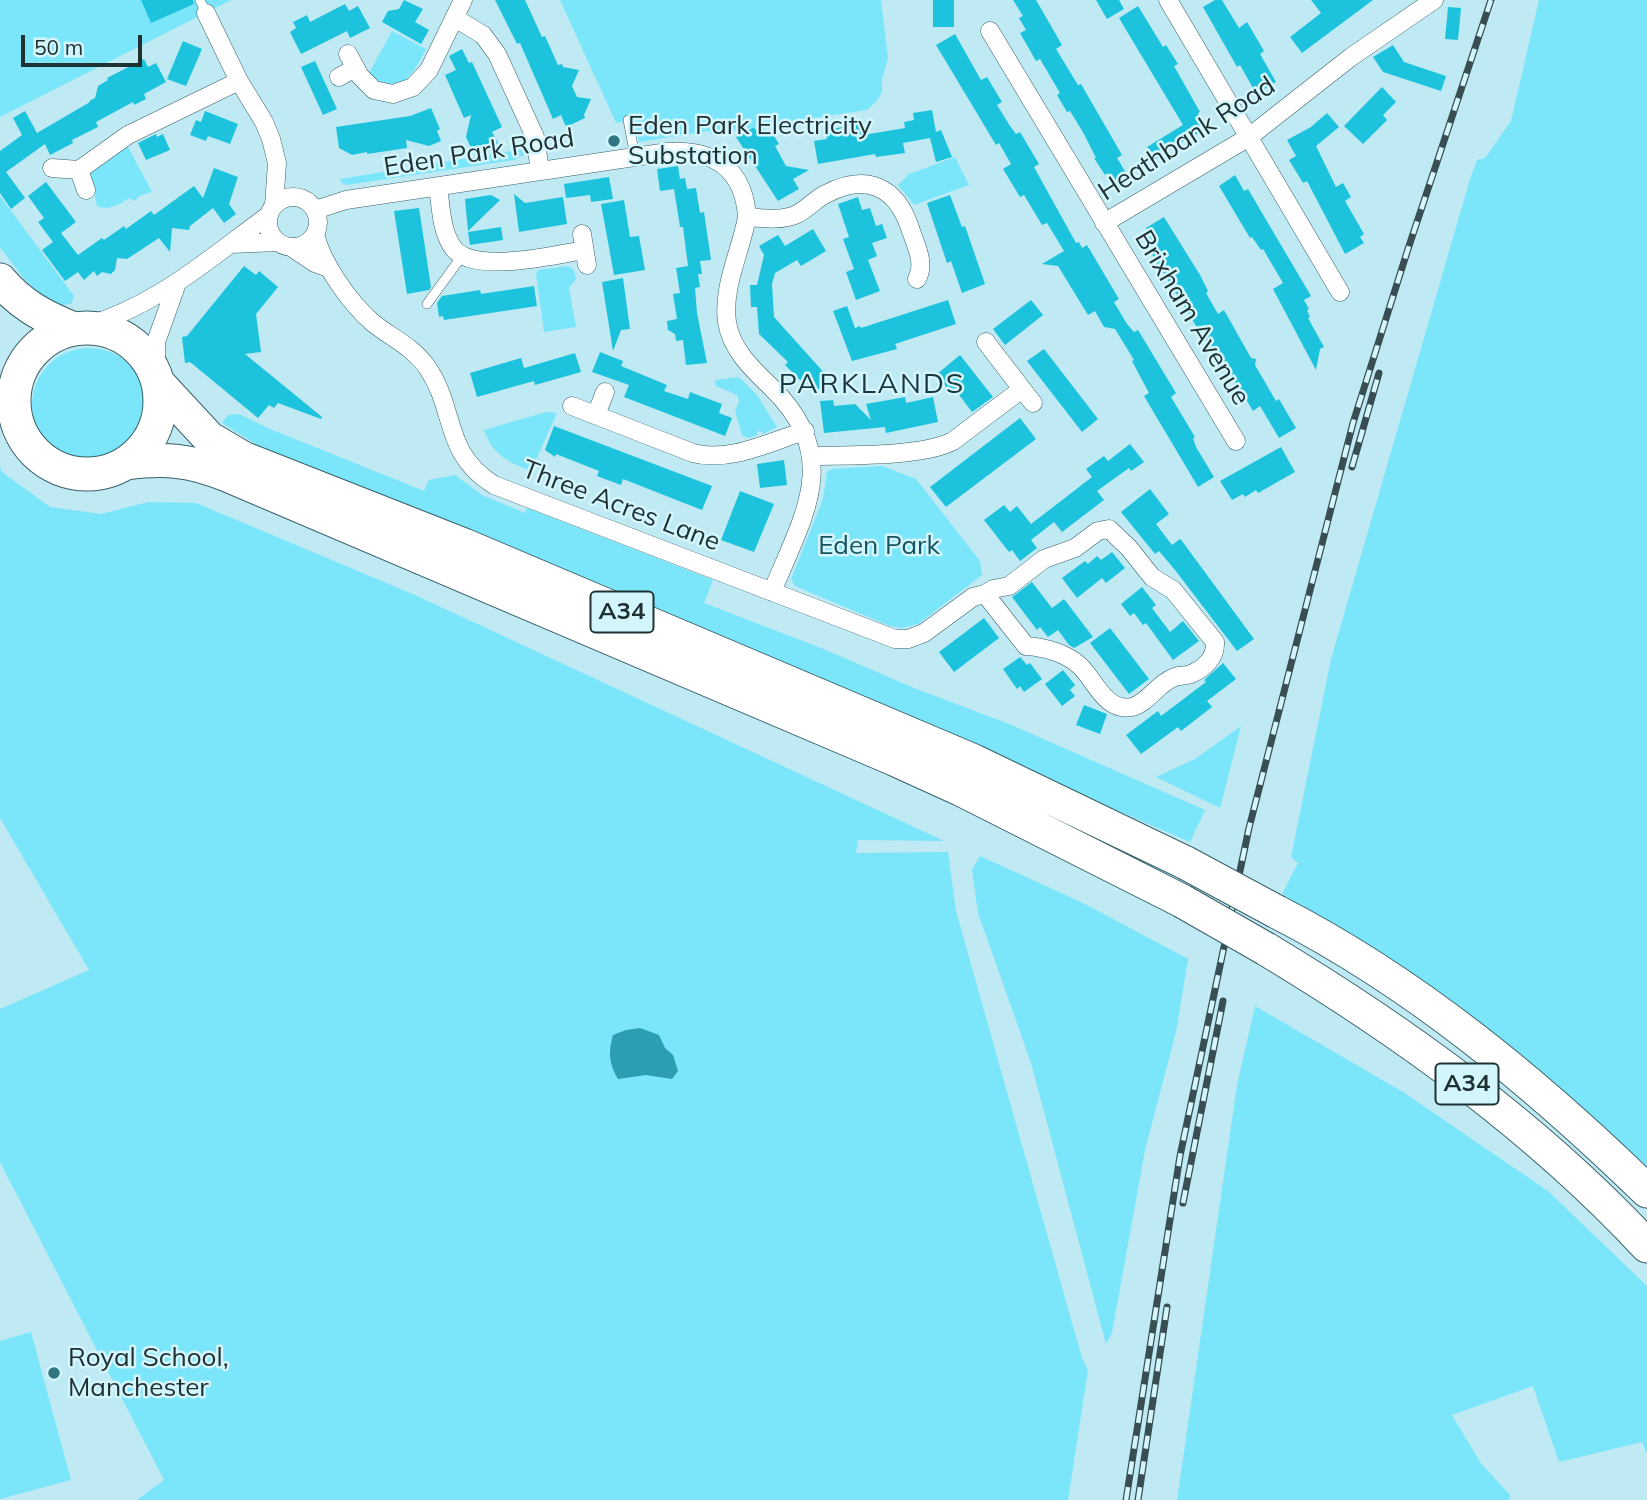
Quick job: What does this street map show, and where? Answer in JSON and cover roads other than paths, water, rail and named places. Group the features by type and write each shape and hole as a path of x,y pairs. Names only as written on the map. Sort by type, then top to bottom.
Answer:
{"highway":[{"name":"A34","path":"0,280 30,309 46,318 79,328 104,330 127,340 146,357 157,379 209,438 243,458 464,545 974,761 1186,863 1314,931 1444,1017 1553,1104 1647,1191"},
{"path":"13,404 15,386 27,358 52,336 79,328"},
{"name":"A34","path":"0,356 20,432 29,447 54,467 86,475 101,473 126,463 154,459 203,465 894,759 1182,901 1266,949 1417,1046 1557,1160 1647,1246"},
{"name":"A34","path":"126,463 146,445 157,423 160,409 157,379"}],"street":[{"path":"339,77 352,61 366,84 374,90 393,93 414,86 429,70 463,0"},
{"path":"1168,0 1340,292"},
{"name":"Heathbank Road","path":"1104,223 1249,136 1351,57 1434,0"},
{"path":"203,6 239,81 264,122 277,163 297,197"},
{"path":"454,18 483,35 497,54 535,137 540,171"},
{"name":"Brixham Avenue","path":"990,31 1236,441"},
{"path":"52,168 79,170 128,135 239,81"},
{"name":"Eden Park Road","path":"315,210 346,200 635,156 682,151 716,159 731,172 746,204 747,218 726,301 730,334 750,366 790,407 804,431 812,456 813,477 808,499 772,592"},
{"path":"277,163 270,230 285,244"},
{"path":"79,170 86,190"},
{"path":"747,218 785,218 804,210 825,194 849,186 860,184 884,189 899,202 906,217 921,264 917,279"},
{"path":"438,187 446,233 455,250 462,256 478,261 499,261 584,250"},
{"path":"79,328 133,309 177,284 284,199 304,199 315,210 318,224 315,234 305,244 230,244"},
{"name":"Three Acres Lane","path":"315,234 329,268 365,315 419,357 440,392 453,437 461,454 475,472 494,485 888,637 903,639 924,633 972,597 1009,586 1044,559 1075,548 1098,531 1108,529 1129,548 1152,577 1173,590 1215,642 1215,651 1212,659 1191,675 1174,677 1135,706 1120,706 1102,695 1079,665 1046,648 1026,646 985,594"},
{"name":"Three Acres Lane","path":"285,244 315,263 329,268"},
{"path":"157,379 156,342 177,284"},
{"path":"812,456 921,450 943,446 1027,396 986,342"},
{"path":"596,415 605,392"},
{"path":"572,406 692,453 711,457 728,455 804,431"}],"lane":[{"path":"628,120 635,156"},
{"path":"427,304 462,256"}],"railway":[{"path":"1126,1500 1180,1156 1249,828 1353,423 1491,0"},
{"path":"1352,467 1379,373"},
{"path":"1183,1203 1223,1001"},
{"path":"1138,1500 1167,1307"}],"place":[{"name":"Eden Park Electricity Substation","path":"614,141"},
{"name":"Royal School, Manchester","path":"54,1373"}],"district":[{"name":"PARKLANDS","path":"872,385"}],"park label":[{"name":"Eden Park","path":"879,546"}]}
